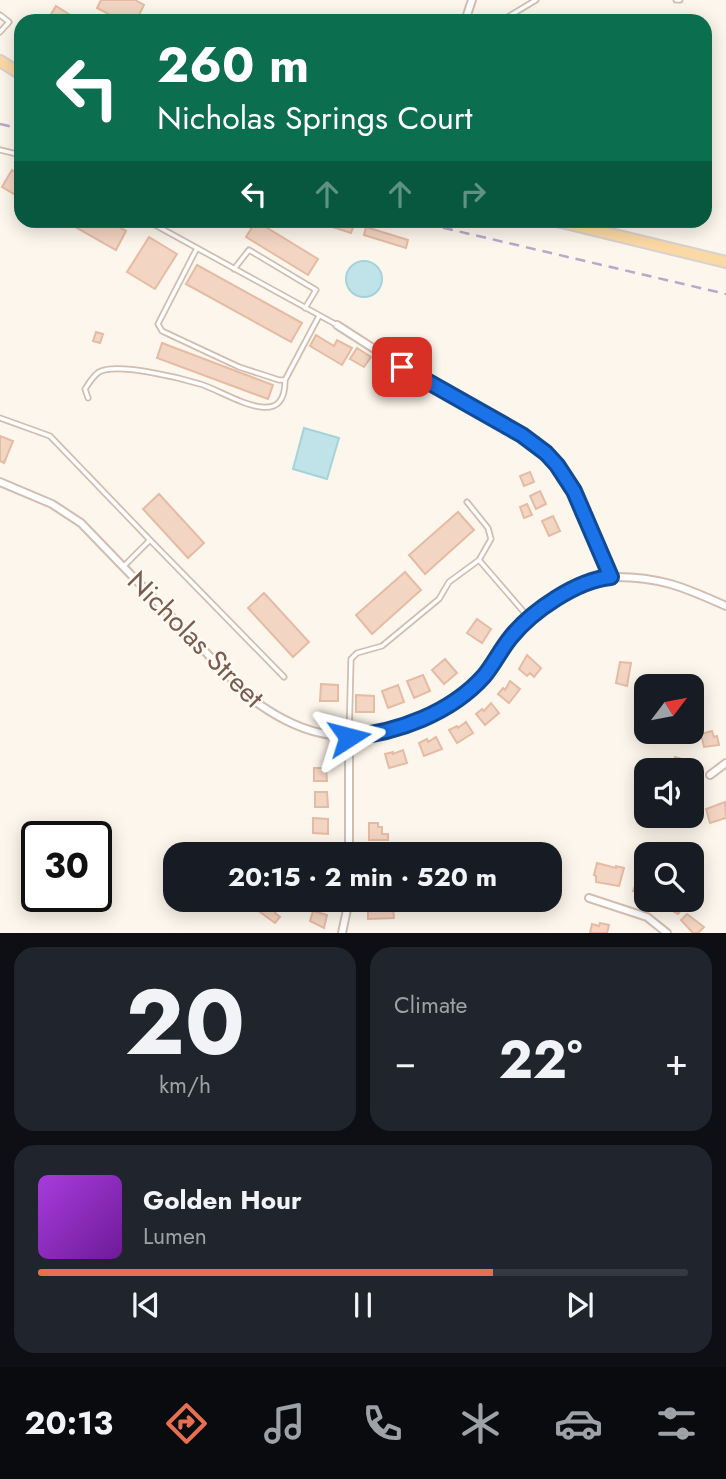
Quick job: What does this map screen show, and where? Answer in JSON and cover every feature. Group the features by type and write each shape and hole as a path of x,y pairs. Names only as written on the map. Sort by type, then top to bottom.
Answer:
{"main road":[{"path":"587,228 726,261"}],"street":[{"path":"337,325 390,359"},
{"path":"402,367 522,435 546,453 574,491 611,577 638,577 669,582 726,606"},
{"name":"Nicholas Street","path":"0,482 36,496 81,523 248,696 288,723 319,733 349,737 397,729 435,712 460,698 484,676 511,637 547,604 600,578 611,577"},
{"path":"349,737 349,842"},
{"path":"710,775 726,763"},
{"path":"589,898 647,917 667,933"},
{"path":"342,933 346,912"}],"lane":[{"path":"513,14 536,0"},
{"path":"0,15 9,22 0,32"},
{"path":"163,228 337,325"},
{"path":"197,248 158,324 162,331 239,367 285,380"},
{"path":"234,269 249,250 316,290 305,308"},
{"path":"88,398 85,389 91,380 99,372 108,369 142,372 202,384 251,406 267,408 276,405 282,400 285,380 319,316"},
{"path":"0,418 50,436 284,677"},
{"path":"349,737 351,659 357,653 382,646 439,599 449,582 479,560 491,539 488,528 467,502"},
{"path":"124,566 150,540"},
{"path":"479,560 529,618"}],"water":[{"path":"364,261 377,266 382,279 377,292 364,297 351,292 346,279 351,266"},
{"path":"304,428 339,438 327,479 293,469"}],"building":[{"path":"101,0 135,0 144,5 140,14 109,14 97,8"},
{"path":"56,6 69,14 51,14"},
{"path":"12,170 14,171 14,194 2,187"},
{"path":"77,228 121,228 126,231 116,250"},
{"path":"252,228 267,228 318,259 308,275 246,237"},
{"path":"336,228 353,228 351,233"},
{"path":"366,228 369,228 408,240 406,248 364,235"},
{"path":"149,237 177,254 155,289 127,272"},
{"path":"197,265 302,323 291,342 186,284"},
{"path":"96,332 103,334 100,343 93,341"},
{"path":"316,335 334,346 337,340 352,348 342,365 310,346"},
{"path":"162,343 273,385 268,399 157,358"},
{"path":"357,348 371,357 364,367 350,359"},
{"path":"0,436 13,441 4,463 0,461"},
{"path":"530,472 534,482 524,486 520,476"},
{"path":"540,491 546,504 536,509 530,496"},
{"path":"159,494 204,543 188,558 143,509"},
{"path":"527,504 532,515 524,518 520,507"},
{"path":"458,512 474,530 425,574 409,555"},
{"path":"553,516 560,531 549,536 542,521"},
{"path":"405,572 421,590 372,634 356,615"},
{"path":"264,593 309,642 293,657 248,608"},
{"path":"477,619 491,629 482,643 467,633"},
{"path":"527,655 541,668 534,677 530,673 527,676 519,669"},
{"path":"445,659 457,673 444,684 432,670"},
{"path":"620,662 631,663 627,686 616,683"},
{"path":"423,675 430,691 414,698 407,681"},
{"path":"510,681 520,689 509,703 498,694 503,688 505,690"},
{"path":"321,684 338,685 338,701 320,701"},
{"path":"398,685 404,702 388,708 382,691"},
{"path":"356,695 374,696 374,712 356,712"},
{"path":"491,703 499,713 485,725 476,714 482,709 484,711"},
{"path":"466,722 473,733 457,743 449,730"},
{"path":"712,731 714,737 717,736 719,745 704,747 704,733"},
{"path":"436,737 442,749 424,756 419,743"},
{"path":"403,750 407,763 389,768 385,754"},
{"path":"314,768 326,768 327,781 314,781"},
{"path":"315,792 327,792 328,807 315,807"},
{"path":"725,802 726,818 710,823 706,809"},
{"path":"313,818 328,819 328,834 313,833"},
{"path":"369,823 378,823 378,827 382,827 382,834 388,834 388,840 369,840"},
{"path":"597,863 624,868 619,886 596,882 594,875"},
{"path":"260,912 276,912 280,917 275,923"},
{"path":"313,912 327,915 324,928 310,921"},
{"path":"368,912 393,912 394,918 368,919"},
{"path":"687,914 704,927 698,933 693,933 681,920"},
{"path":"600,923 609,925 607,933 590,933 592,924 599,926"}],"railway":[{"path":"0,124 14,127"},
{"path":"444,228 726,294"}],"route":[{"path":"349,737 397,729 460,698 484,676 511,637 529,618 564,594 600,578 611,577 574,491 546,453 522,435 402,367"}]}
